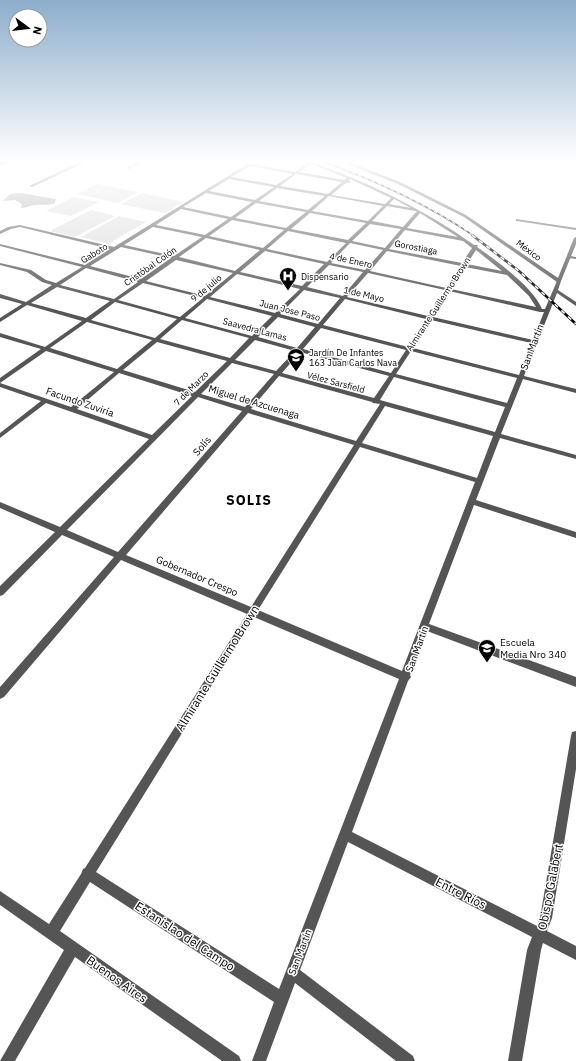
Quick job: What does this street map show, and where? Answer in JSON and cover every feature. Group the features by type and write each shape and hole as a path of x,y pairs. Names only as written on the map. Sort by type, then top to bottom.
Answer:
{"street":[{"name":"Gaboto","path":"0,320 178,210"},
{"name":"Gorostiaga","path":"188,210 509,274"},
{"name":"Cristóbal Colón","path":"0,381 243,210"},
{"path":"302,210 470,241"},
{"name":"7 de Marzo","path":"0,592 381,210"},
{"path":"412,210 420,211"},
{"path":"417,210 470,241 509,274 543,311"},
{"name":"México","path":"452,210 465,216 557,285 576,304"},
{"name":"9 de julio","path":"72,410 310,211"},
{"name":"Solís","path":"0,694 420,211"},
{"path":"517,220 576,228"},
{"name":"4 de Enero","path":"152,225 543,311"},
{"path":"0,233 10,228 20,226 114,249"},
{"name":"San Martín","path":"259,1061 406,677 479,481 520,378 543,311 570,257 576,238"},
{"name":"Juan Jose Paso","path":"0,245 274,316 576,391"},
{"name":"1 de Mayo","path":"120,245 533,342"},
{"name":"Almirante Guillermo Brown","path":"51,933 87,873 357,444 392,375 476,246"},
{"path":"570,257 576,258"},
{"name":"Saavedra Lamas","path":"0,264 29,271 44,281 56,285 509,406"},
{"name":"Vélez Sarsfield","path":"0,296 229,362 576,457"},
{"name":"Miguel de Azcuenaga","path":"0,335 196,396 479,481"},
{"name":"Facundo Zuviría","path":"0,385 154,438"},
{"path":"0,436 45,401"},
{"path":"472,502 576,535"},
{"name":"Gobernador Crespo","path":"0,505 406,677"},
{"path":"425,626 576,682"},
{"name":"Obispo Galabert","path":"515,1061 534,950 546,918 574,765 576,736"},
{"name":"Entre Ríos","path":"346,835 576,953"},
{"name":"Estanislao del Campo","path":"87,873 282,999"},
{"name":"Buenos Aires","path":"0,897 234,1061"},
{"path":"7,1061 73,948"},
{"path":"292,972 408,1061"}],"shaded area":[{"path":"49,210 84,210 71,216 46,211"},
{"path":"91,210 115,216 75,237 50,231"},
{"path":"147,210 170,210 164,213"},
{"path":"119,216 146,222 108,244 81,237"}],"railway":[{"path":"430,210 474,236"},
{"path":"472,235 519,271 576,324"}],"place":[{"name":"Dispensario","path":"288,291"},
{"name":"Jardín De Infantes 163 Juan Carlos Nava","path":"296,372"},
{"name":"Escuela Media Nro 340","path":"487,663"}],"district":[{"name":"SOLIS","path":"249,500"}]}
